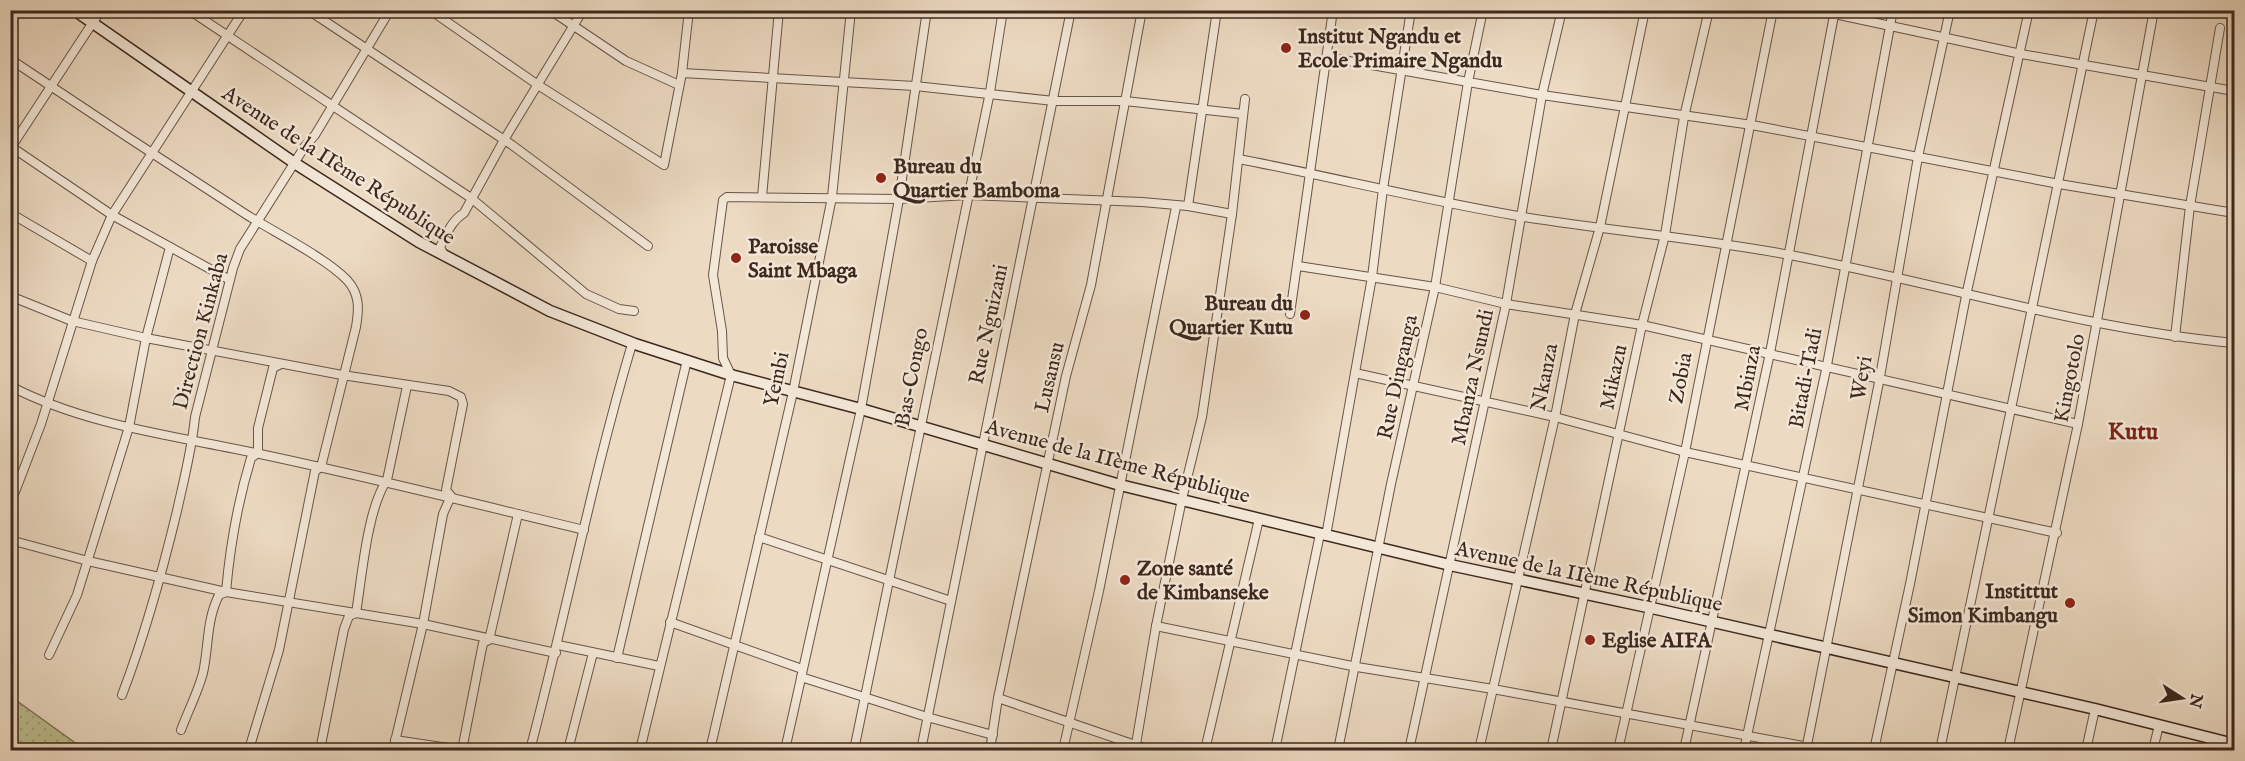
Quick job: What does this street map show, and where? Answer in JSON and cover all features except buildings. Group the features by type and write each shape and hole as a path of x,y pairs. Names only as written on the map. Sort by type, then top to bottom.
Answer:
{"street":[{"name":"Avenue de la IIème République","path":"74,10 296,164 444,257 567,319 629,341 731,375 861,409 1120,485 1518,581 1652,608 2095,709 2230,746"},
{"path":"101,10 11,147 112,214 230,280"},
{"path":"189,10 471,198 550,261 586,294 619,309 634,311"},
{"path":"10,505 48,403 92,261 112,214 244,10"},
{"path":"308,10 504,140 648,246"},
{"name":"Direction Kinkaba","path":"122,695 142,643 161,576 193,441 195,417 240,249 256,221 296,164 296,159 332,106 390,10"},
{"path":"430,10 538,85 664,165 682,73 689,10"},
{"path":"550,10 626,61 679,85"},
{"path":"444,257 440,247 583,10"},
{"path":"762,197 779,10"},
{"name":"Yembi","path":"710,750 732,646 793,392 832,197 851,10"},
{"path":"785,750 861,409 899,199 927,10"},
{"name":"Bas-Congo","path":"854,750 863,697 990,92 1003,10"},
{"name":"Rue Nguizani","path":"921,750 981,444 1054,101 1071,10"},
{"name":"Lusansu","path":"990,750 998,698 1066,376 1091,285 1142,10"},
{"path":"1188,206 1217,10"},
{"path":"1290,314 1333,10"},
{"path":"1275,750 1294,653 1323,535 1355,373 1372,277 1400,69 1411,10"},
{"name":"Rue Dinganga","path":"1338,750 1435,287 1468,82 1483,10"},
{"name":"Mbanza Nsundi","path":"1409,750 1506,304 1542,95 1562,10"},
{"name":"Nkanza","path":"1479,750 1555,417 1575,314 1600,227 1645,10"},
{"name":"Mikazu","path":"1551,750 1642,325 1665,235 1684,117 1709,10"},
{"name":"Zobia","path":"1618,750 1652,608 1685,452 1725,246 1752,125 1773,10"},
{"path":"1815,10 2083,66 2235,91"},
{"name":"Bitadi-Tadi","path":"1744,750 1771,636 1827,365 1893,10"},
{"name":"Weyi","path":"1807,749 1880,377 1895,279 1918,157 1950,10"},
{"path":"1874,750 1926,505 1966,296 1996,171 2029,10"},
{"path":"1940,750 2094,10"},
{"name":"Kingotolo","path":"2008,750 2079,424 2154,10"},
{"name":"Mbinza","path":"1684,750 1770,353 1835,13"},
{"path":"2175,337 2190,206 2220,28"},
{"path":"1326,57 1542,95 1627,105 1684,117 1752,125 2059,184 2235,213"},
{"path":"10,59 346,279 356,292 359,308 357,327 342,375 321,467 315,471 289,602 265,702 249,746"},
{"path":"682,73 771,80 845,81 915,86 990,92 1054,101 1125,101 1244,114"},
{"path":"1135,748 1156,626 1182,499 1202,417 1232,214 1245,99"},
{"path":"1239,159 1448,203 1522,216 1665,235 1788,255 1966,296 2175,337 2234,342 2235,332"},
{"path":"640,750 731,375 723,358 722,331 713,275 722,204 727,197 899,199 968,195 1105,200 1176,207 1188,206 1232,214"},
{"path":"1063,750 1120,485 1176,207"},
{"path":"10,213 92,261"},
{"path":"49,655 73,605 129,427 146,338 170,247"},
{"path":"1298,266 1435,287 1506,304 1642,325 1770,353 1788,360 1827,365 2079,424"},
{"path":"10,296 72,321 146,338 342,375 449,391 461,397 463,404 446,490 451,496"},
{"path":"530,750 557,649 608,425 632,344 629,341"},
{"path":"617,658 687,360"},
{"path":"258,453 258,428 273,368 282,363"},
{"path":"1355,373 1555,417 1685,452 1803,475 1987,519 2057,533"},
{"path":"10,386 48,403 129,427 387,480 584,530"},
{"path":"356,613 379,493 387,480 407,386"},
{"path":"226,592 230,548 247,472 251,458 258,453"},
{"path":"393,750 423,624 443,514 451,496"},
{"path":"489,640 518,514"},
{"path":"1205,750 1258,519"},
{"path":"759,537 951,601"},
{"path":"10,540 88,561 226,592 423,624 489,640 593,653 659,666"},
{"path":"181,730 203,672 207,627 214,604 219,595 226,592"},
{"path":"320,750 344,629 349,616 356,613"},
{"path":"670,622 863,697 993,735"},
{"path":"1156,626 1357,667 1493,689 1807,749 1825,750"},
{"path":"395,740 462,750 483,643 489,640"},
{"path":"568,750 593,653"},
{"path":"998,698 1068,721 1135,748 1150,750"},
{"path":"2086,750 2095,709"},
{"path":"2153,750 2159,725"}],"green space":[{"path":"10,695 17,701 85,750 11,750"}],"waterway":[{"path":"2213,10 2234,22"}],"place":[{"name":"Institut Ngandu et Ecole Primaire Ngandu","path":"1286,48"},
{"name":"Bureau du Quartier Bamboma","path":"881,178"},
{"name":"Paroisse Saint Mbaga","path":"736,258"},
{"name":"Bureau du Quartier Kutu","path":"1305,315"},
{"name":"Zone santé de Kimbanseke","path":"1125,580"},
{"name":"Instittut Simon Kimbangu","path":"2070,603"},
{"name":"Eglise AIFA","path":"1590,640"}],"district":[{"name":"Kutu","path":"2133,431"}]}
